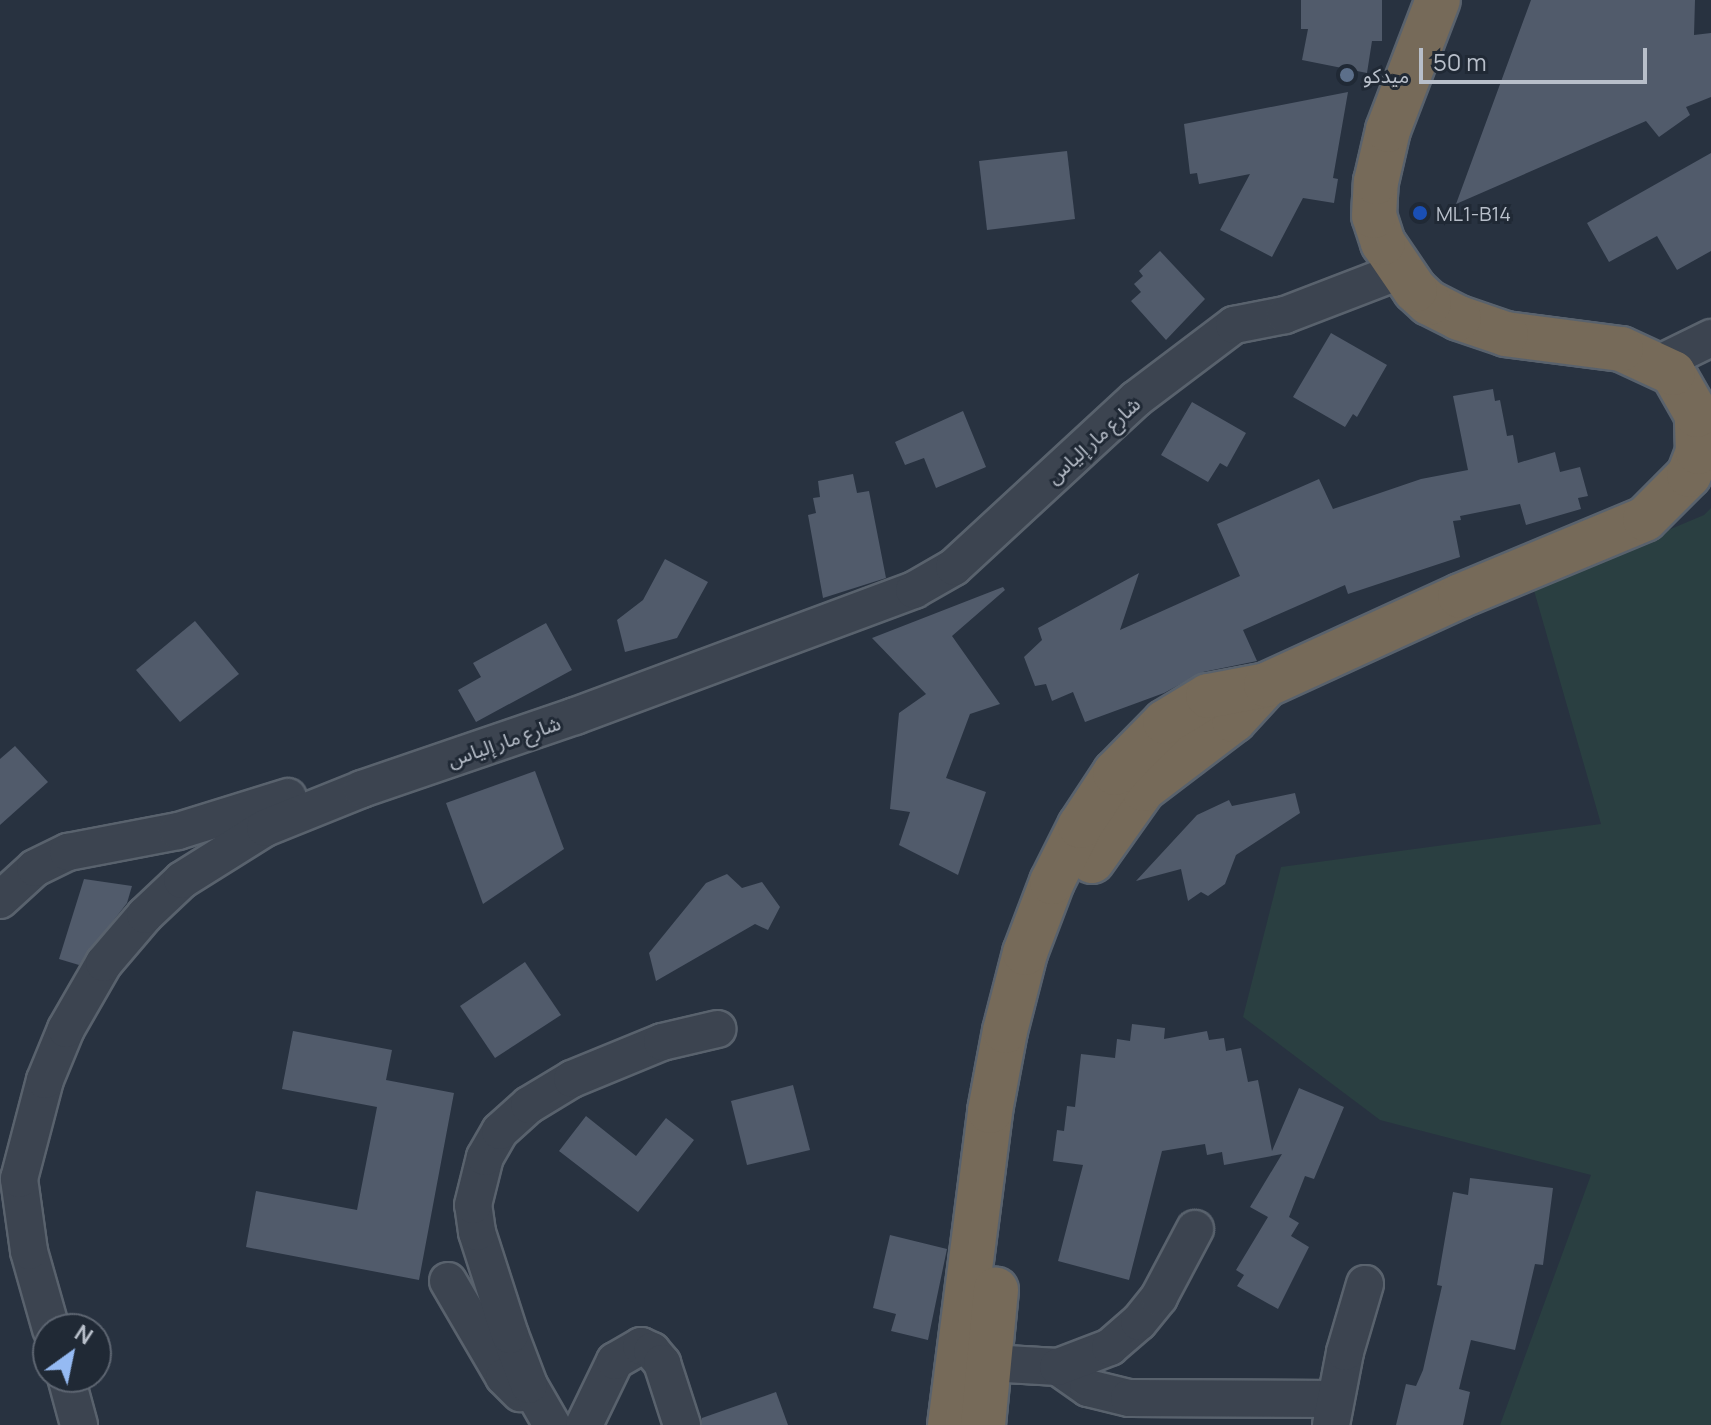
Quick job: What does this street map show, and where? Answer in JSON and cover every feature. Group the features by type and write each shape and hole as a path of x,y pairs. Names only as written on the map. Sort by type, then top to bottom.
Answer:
{"highway":[{"path":"950,1425 986,1142 1005,1031 1025,953 1052,882 1080,826 1115,773 1165,722 1208,696 1266,685 1460,596 1645,519 1689,475 1698,452 1699,428 1691,402 1673,373 1658,364 1605,345 1506,334 1459,318 1429,303 1383,243 1374,216 1376,182 1406,78 1438,0"},
{"path":"983,1425 1009,1150 1024,1041 1039,979 1063,916 1097,850 1143,789 1234,720 1266,685"}],"street":[{"name":"شارع مار إلياس","path":"46,1313 29,1251 19,1179 45,1080 66,1029 104,963 145,915 182,880 265,828 362,789 560,721 914,590 954,567 1136,399 1234,325 1285,315 1402,270"},
{"path":"1658,364 1711,338"},
{"path":"0,900 35,868 68,852 178,831 334,783 358,785 362,789"},
{"path":"545,1414 487,1273 477,1232 473,1205 485,1157 500,1131 529,1105 572,1079 662,1042 718,1029"},
{"path":"989,1363 1058,1367 1110,1347 1139,1322 1159,1297 1195,1229"},
{"path":"448,1281 512,1387 545,1414"},
{"path":"1058,1367 1088,1388 1129,1398 1333,1412 1365,1284"},
{"path":"584,1425 615,1361 641,1346 652,1351 662,1363 682,1425"},
{"path":"70,1393 79,1425"}],"green space":[{"path":"1711,508 1711,1425 1500,1425 1591,1175 1380,1120 1243,1017 1281,867 1601,824 1533,587 1704,515"}],"building":[{"path":"1301,0 1382,0 1382,41 1372,41 1367,73 1302,60 1308,29 1301,29"},
{"path":"1531,0 1695,0 1694,35 1711,33 1711,97 1686,107 1690,115 1659,137 1646,121 1456,204"},
{"path":"1348,92 1333,178 1338,179 1334,203 1303,198 1272,257 1220,230 1250,174 1199,184 1197,173 1190,174 1184,124"},
{"path":"1067,151 1075,219 987,230 979,161"},
{"path":"1711,153 1711,251 1677,270 1657,236 1609,262 1587,223"},
{"path":"1160,251 1205,299 1166,340 1131,301 1141,292 1134,284 1143,276 1139,271"},
{"path":"1331,333 1387,365 1357,417 1353,414 1345,427 1293,397"},
{"path":"1493,389 1495,401 1500,400 1507,436 1513,435 1518,463 1555,452 1560,472 1580,467 1588,496 1578,498 1581,509 1526,525 1520,504 1460,516 1461,520 1453,521 1460,557 1348,594 1345,585 1243,630 1257,661 1203,672 1164,693 1085,722 1073,692 1052,701 1046,684 1035,686 1024,657 1042,640 1038,628 1139,573 1120,630 1240,576 1217,524 1319,479 1333,509 1421,479 1468,470 1453,396"},
{"path":"1192,402 1246,433 1227,467 1220,463 1208,482 1161,455"},
{"path":"963,411 986,467 936,488 924,458 905,465 895,442"},
{"path":"853,474 857,493 869,491 886,578 823,598 808,515 816,513 813,498 820,497 818,481"},
{"path":"665,559 708,582 677,638 625,652 617,620 643,600"},
{"path":"1003,587 1005,590 952,636 1000,704 970,714 946,778 986,792 958,875 899,845 910,812 890,809 899,713 926,694 872,638"},
{"path":"195,621 239,674 180,722 136,670"},
{"path":"546,623 572,670 476,722 458,690 481,677 473,663"},
{"path":"15,746 48,782 0,825 0,759"},
{"path":"535,771 564,849 483,904 446,803"},
{"path":"1295,793 1300,813 1236,855 1225,884 1208,896 1201,892 1188,901 1181,869 1136,881 1197,815 1229,800 1232,806"},
{"path":"727,874 742,888 762,882 780,907 768,930 755,924 656,981 649,953 706,883"},
{"path":"84,879 132,886 127,903 79,965 59,959"},
{"path":"525,962 561,1015 495,1058 460,1006"},
{"path":"1132,1024 1165,1028 1164,1039 1207,1031 1209,1040 1224,1038 1226,1051 1241,1048 1248,1082 1258,1080 1272,1151 1299,1088 1344,1107 1314,1179 1305,1176 1289,1217 1299,1223 1291,1236 1309,1247 1278,1309 1237,1286 1244,1275 1236,1270 1268,1217 1250,1207 1282,1154 1224,1165 1222,1152 1207,1155 1205,1144 1162,1151 1129,1280 1058,1261 1083,1165 1053,1161 1057,1130 1064,1131 1067,1106 1075,1107 1081,1054 1115,1058 1117,1039 1130,1041"},
{"path":"293,1031 392,1050 386,1080 454,1093 419,1280 246,1247 256,1191 357,1210 377,1107 282,1089"},
{"path":"793,1085 810,1150 747,1165 731,1101"},
{"path":"586,1116 636,1156 666,1118 694,1140 638,1212 559,1151"},
{"path":"1470,1178 1553,1188 1543,1265 1535,1264 1515,1350 1471,1340 1459,1389 1470,1392 1463,1425 1396,1425 1406,1384 1416,1386 1423,1370 1442,1286 1437,1285 1453,1192 1468,1195"},
{"path":"890,1235 947,1249 928,1340 891,1331 896,1314 873,1308"},
{"path":"776,1392 788,1425 702,1425 702,1418"}],"place":[{"name":"ميدكو","path":"1347,75"},
{"name":"ML1-B14","path":"1420,213"}]}
